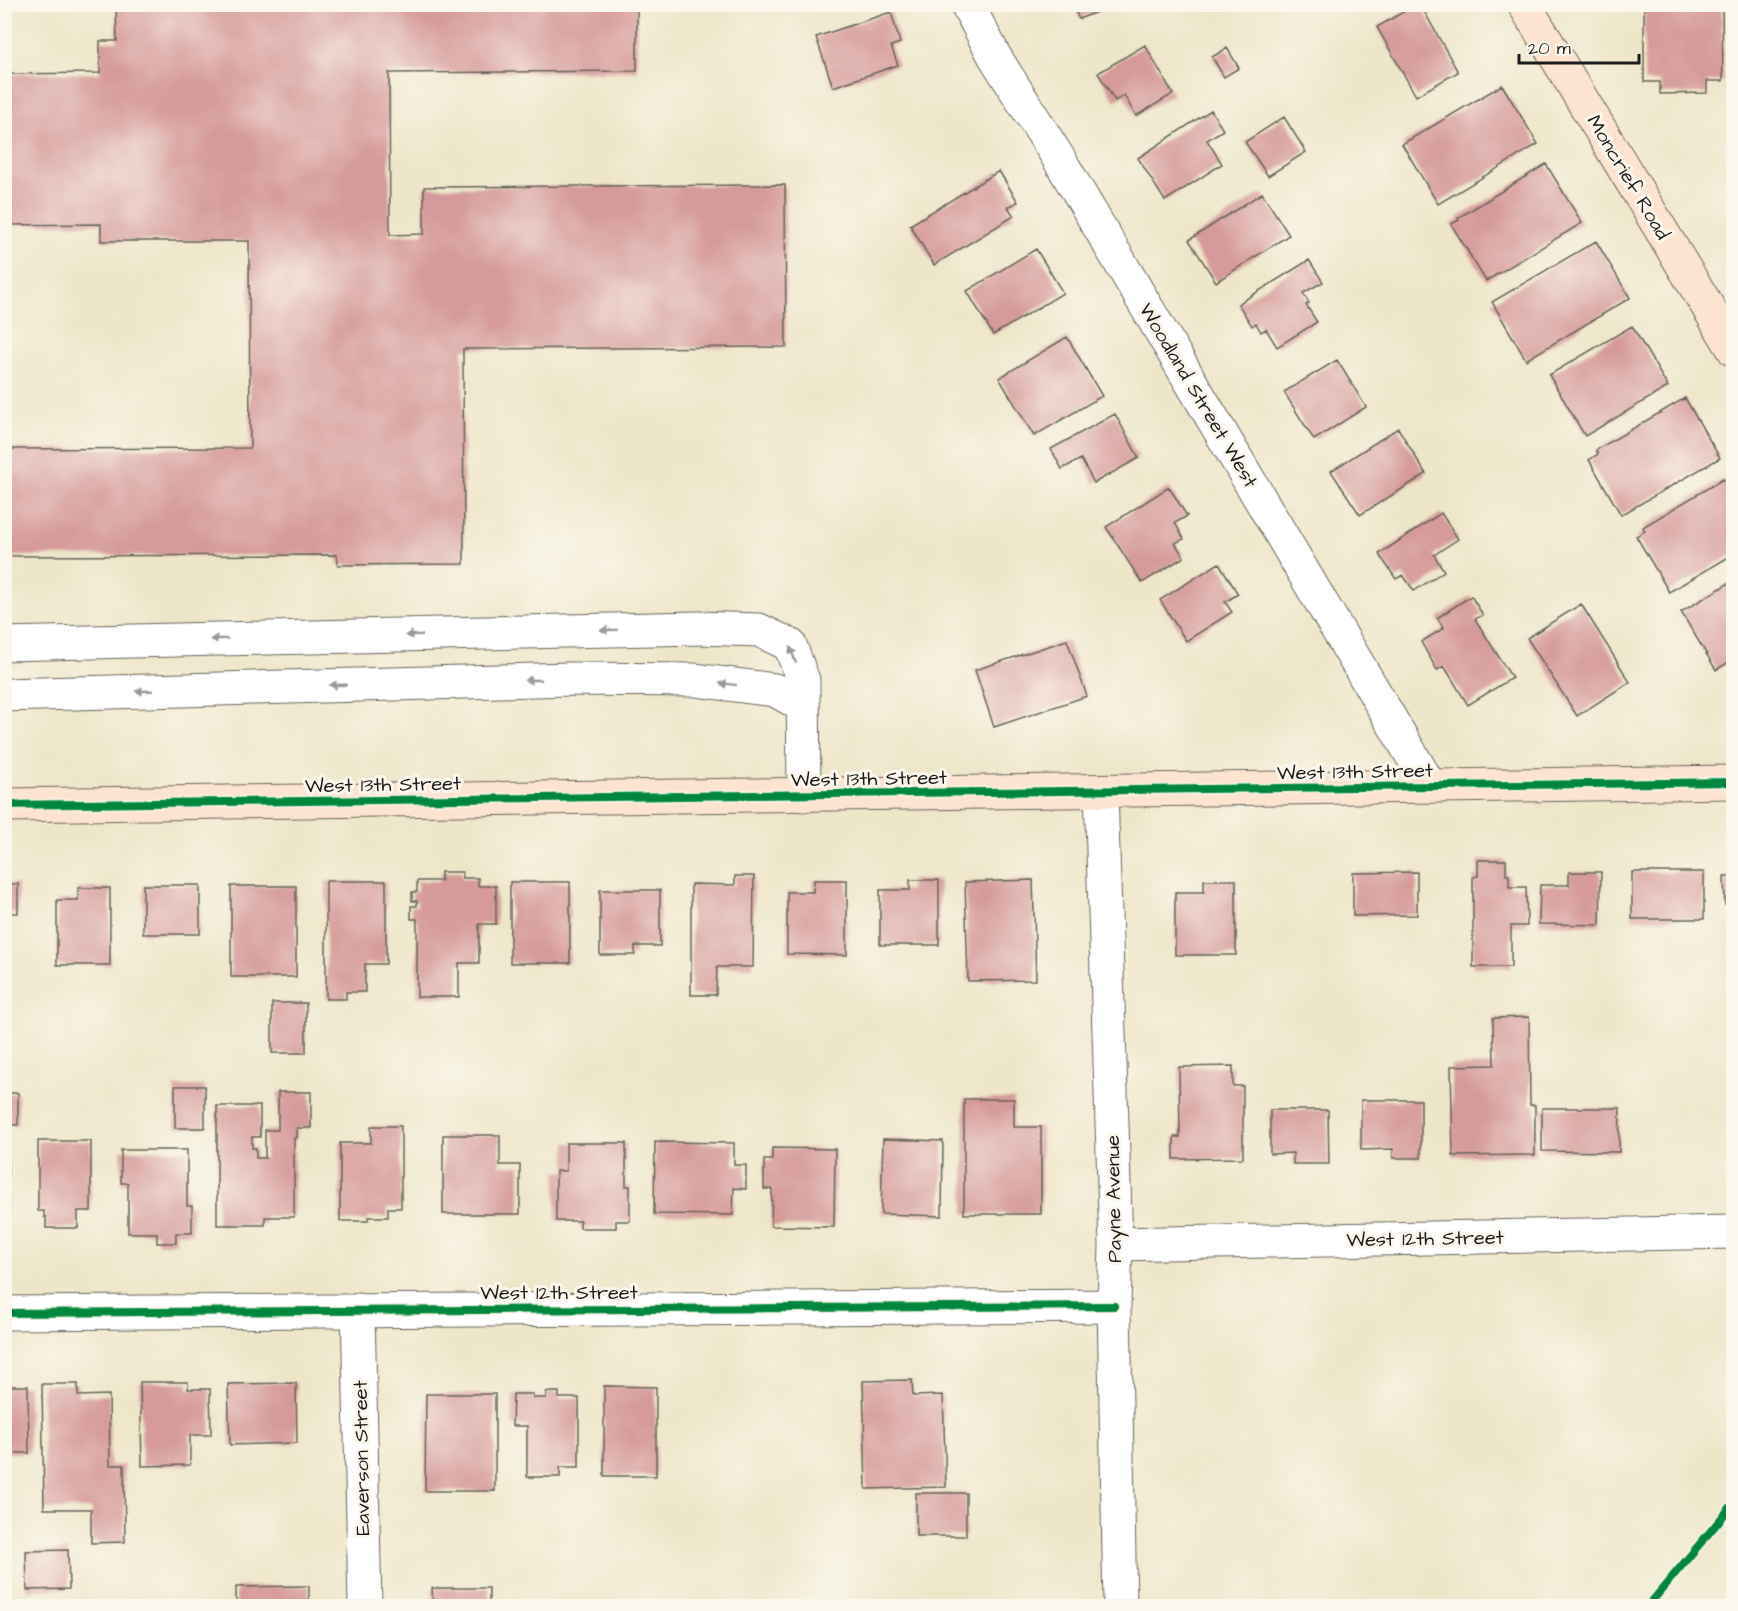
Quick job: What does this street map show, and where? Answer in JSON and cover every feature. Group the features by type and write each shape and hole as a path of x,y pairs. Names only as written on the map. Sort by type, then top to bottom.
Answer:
{"street":[{"name":"Woodland Street West","path":"967,4 995,57 1062,165 1430,786"},
{"name":"Moncrief Road","path":"1524,4 1734,350"},
{"path":"4,644 686,628 759,630 790,645 802,680 804,795"},
{"path":"4,694 569,679 695,680 775,690 803,706"},
{"name":"West 13th Street","path":"4,805 1734,782"},
{"name":"Payne Avenue","path":"1101,791 1116,1244 1114,1305 1120,1606"},
{"name":"West 12th Street","path":"1116,1244 1734,1233"},
{"name":"West 12th Street","path":"4,1313 1114,1305"},
{"name":"Eaverson Street","path":"358,1310 365,1606"}],"building":[{"path":"116,4 637,4 637,71 389,73 390,235 424,234 424,187 785,185 786,347 463,349 464,564 338,565 337,555 4,556 4,449 250,448 249,241 101,241 101,224 4,225 4,74 100,73 100,41 117,41"},
{"path":"1072,4 1114,4 1114,5 1079,19"},
{"path":"1420,4 1458,72 1416,96 1377,27"},
{"path":"1644,4 1722,4 1723,81 1707,81 1707,93 1660,94 1660,82 1644,82"},
{"path":"891,12 900,43 891,46 898,65 833,87 816,37"},
{"path":"1145,45 1173,94 1136,116 1124,95 1115,101 1098,73"},
{"path":"1227,48 1239,68 1224,77 1212,57"},
{"path":"1502,85 1538,144 1438,204 1402,144"},
{"path":"1211,110 1223,130 1207,140 1222,164 1165,201 1138,158"},
{"path":"1284,117 1306,152 1268,176 1245,142"},
{"path":"1546,164 1582,223 1486,281 1451,224"},
{"path":"999,171 1018,202 1008,207 1014,216 934,265 910,225"},
{"path":"1262,193 1289,235 1216,282 1189,240"},
{"path":"1596,241 1630,298 1526,360 1492,302"},
{"path":"1036,249 1063,293 993,335 967,291"},
{"path":"1309,260 1323,282 1303,293 1309,303 1306,305 1317,322 1277,347 1266,329 1261,332 1256,323 1252,326 1238,304"},
{"path":"1632,326 1668,387 1585,436 1549,375"},
{"path":"1067,337 1102,396 1034,436 999,378"},
{"path":"1337,360 1366,407 1314,440 1284,392"},
{"path":"1685,398 1720,458 1621,515 1589,460 1598,454 1596,450"},
{"path":"1115,414 1139,458 1094,483 1081,459 1062,469 1051,449"},
{"path":"1398,428 1426,474 1360,515 1331,471"},
{"path":"1723,479 1727,484 1734,480 1734,554 1669,592 1636,536 1645,531 1643,527"},
{"path":"1169,487 1187,516 1175,523 1184,539 1175,543 1184,557 1142,583 1106,527"},
{"path":"1441,513 1458,539 1434,555 1444,571 1414,591 1403,575 1396,579 1379,554"},
{"path":"1219,563 1238,594 1225,602 1232,612 1186,641 1160,600"},
{"path":"1734,580 1734,659 1716,670 1681,612"},
{"path":"1471,596 1483,615 1475,619 1512,678 1468,705 1444,666 1437,670 1421,642 1444,628 1437,618"},
{"path":"1581,604 1630,682 1577,716 1527,638"},
{"path":"1067,640 1087,696 994,727 975,670"},
{"path":"1478,860 1506,860 1509,887 1526,887 1527,926 1511,926 1511,967 1473,967 1473,877 1478,876"},
{"path":"441,872 462,872 462,878 478,878 478,886 496,886 496,924 479,924 479,963 459,963 459,997 417,997 417,919 411,919 411,906 417,906 417,901 412,901 412,892 417,892 417,881 441,881"},
{"path":"1417,872 1417,915 1353,916 1353,873"},
{"path":"1569,872 1601,872 1600,925 1539,924 1540,885 1569,885"},
{"path":"1632,872 1704,872 1704,919 1632,919"},
{"path":"735,876 754,876 753,967 717,967 716,995 691,995 691,884 735,885"},
{"path":"1724,876 1734,876 1734,905 1725,905"},
{"path":"814,880 847,880 847,955 787,954 787,892 813,892"},
{"path":"910,880 939,880 939,945 880,945 880,890 910,890"},
{"path":"1033,880 1036,980 968,981 965,882"},
{"path":"1204,880 1236,880 1236,955 1175,955 1175,892 1204,892"},
{"path":"326,881 386,881 386,964 365,964 365,992 346,992 346,999 326,999"},
{"path":"510,882 570,882 570,963 510,963"},
{"path":"4,884 18,884 18,913 9,913 9,942 4,942"},
{"path":"143,885 200,885 200,934 143,934"},
{"path":"231,886 296,886 296,977 231,977"},
{"path":"78,888 110,888 110,965 57,965 57,900 78,900"},
{"path":"600,890 660,890 660,946 635,946 635,955 600,955"},
{"path":"272,1003 306,1003 306,1053 272,1053"},
{"path":"1529,1017 1530,1105 1535,1105 1535,1155 1453,1156 1451,1066 1494,1065 1493,1018"},
{"path":"1233,1066 1233,1086 1243,1086 1243,1158 1174,1159 1174,1137 1180,1137 1179,1067"},
{"path":"175,1086 205,1086 205,1128 175,1128"},
{"path":"278,1092 311,1092 311,1128 297,1128 297,1138 294,1138 294,1217 265,1217 265,1225 217,1225 217,1106 260,1106 260,1137 252,1137 252,1148 256,1148 256,1158 265,1158 265,1130 278,1130"},
{"path":"4,1093 18,1093 18,1125 4,1125"},
{"path":"964,1099 1014,1099 1014,1127 1041,1127 1041,1214 964,1214"},
{"path":"1361,1100 1421,1100 1421,1158 1393,1158 1393,1149 1361,1150"},
{"path":"1542,1108 1620,1108 1619,1152 1542,1151"},
{"path":"1270,1110 1328,1110 1329,1164 1293,1164 1293,1153 1270,1154"},
{"path":"371,1126 401,1126 401,1208 388,1208 388,1217 368,1217 368,1221 340,1221 340,1143 371,1143"},
{"path":"443,1135 500,1135 500,1165 520,1165 520,1214 443,1214"},
{"path":"883,1139 943,1141 942,1216 881,1214"},
{"path":"38,1141 91,1141 91,1211 78,1211 78,1228 46,1228 44,1211 38,1211"},
{"path":"4,1142 8,1142 8,1213 4,1213"},
{"path":"655,1142 734,1143 734,1165 746,1165 746,1189 734,1188 733,1215 654,1214"},
{"path":"566,1143 626,1143 626,1186 630,1186 630,1221 616,1221 616,1228 580,1228 580,1221 556,1221 556,1171 566,1171"},
{"path":"772,1148 835,1149 834,1227 771,1226 772,1189 764,1189 764,1160 772,1160"},
{"path":"121,1150 187,1150 187,1206 192,1206 192,1233 176,1233 176,1243 157,1243 157,1233 128,1233 128,1183 121,1183"},
{"path":"912,1380 913,1396 943,1395 946,1487 866,1489 863,1381"},
{"path":"140,1382 188,1382 188,1389 210,1389 211,1435 190,1435 190,1465 142,1466"},
{"path":"296,1383 297,1443 230,1445 228,1384"},
{"path":"42,1384 78,1384 78,1396 109,1395 110,1465 124,1465 125,1542 91,1543 91,1509 44,1509"},
{"path":"4,1386 28,1386 29,1453 4,1453"},
{"path":"604,1386 656,1387 656,1476 604,1476"},
{"path":"546,1392 559,1392 559,1398 579,1398 579,1467 560,1467 560,1477 527,1477 527,1426 512,1426 513,1394 533,1394 533,1398 546,1398"},
{"path":"426,1394 495,1394 495,1491 425,1491"},
{"path":"916,1493 966,1493 966,1536 916,1536"},
{"path":"68,1550 69,1589 27,1590 26,1551"},
{"path":"309,1586 309,1606 236,1606 236,1587"},
{"path":"432,1588 489,1588 489,1606 433,1606"}],"cycle path":[{"path":"4,805 1734,782"},
{"path":"4,1313 1114,1306"},
{"path":"1648,1606 1734,1503"}]}
